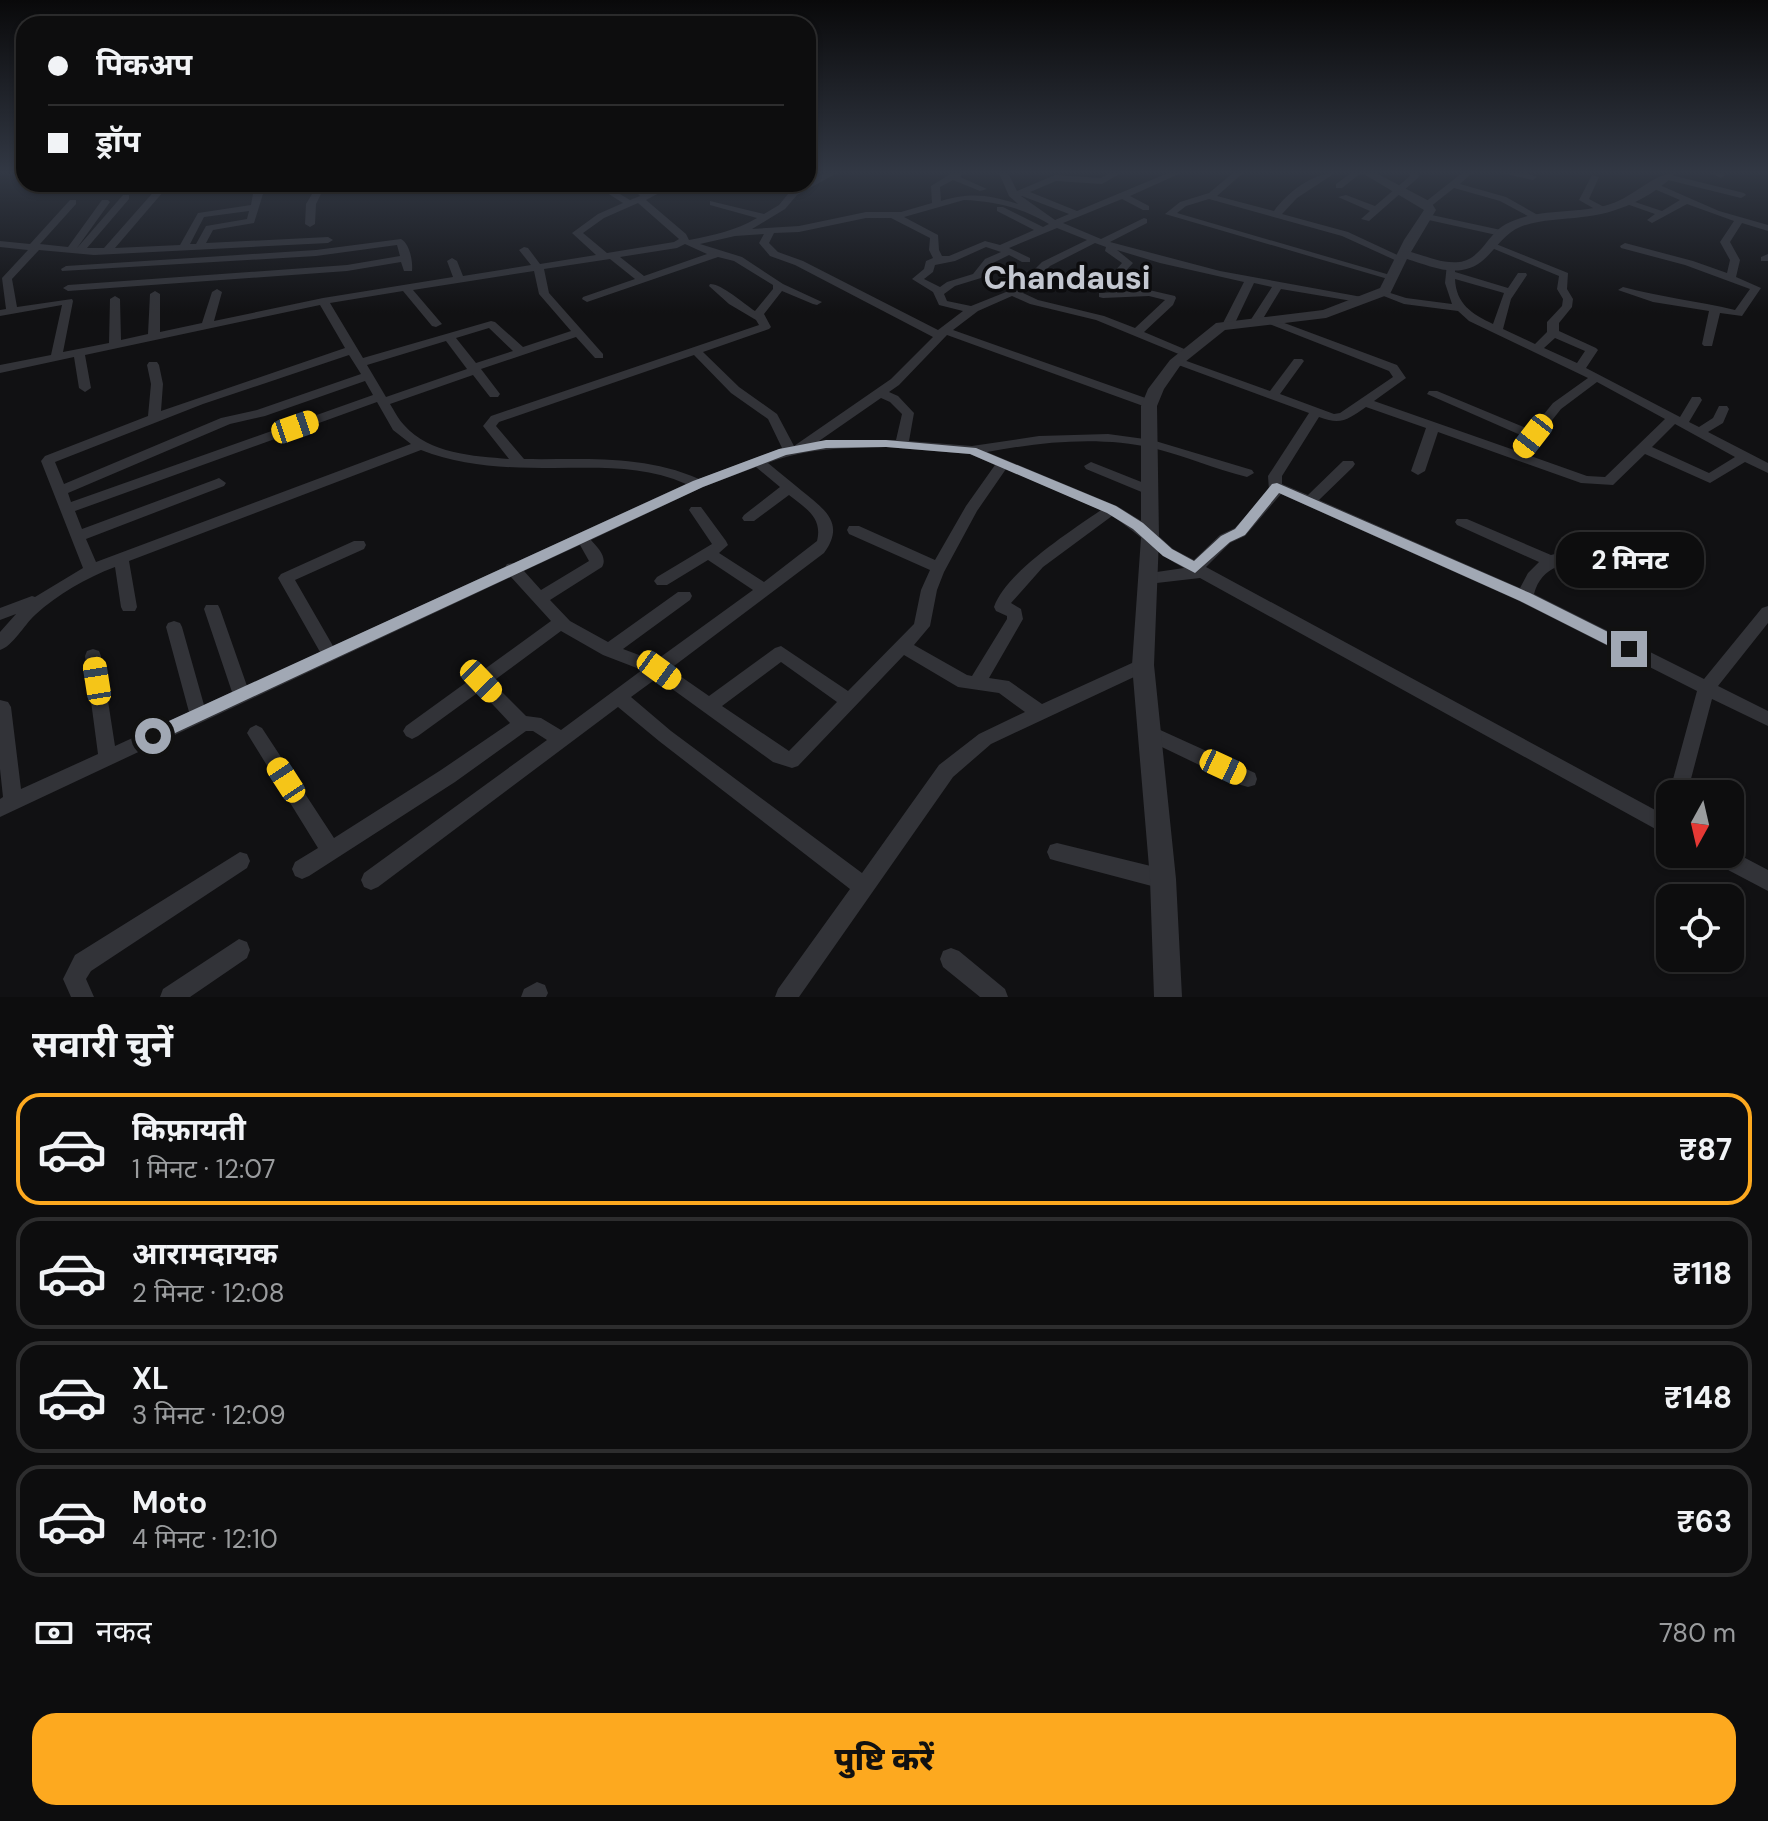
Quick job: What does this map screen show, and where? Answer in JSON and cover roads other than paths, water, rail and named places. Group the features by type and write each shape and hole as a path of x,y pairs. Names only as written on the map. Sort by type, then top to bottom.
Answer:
{"street":[{"path":"56,357 68,301 6,311 4,279 58,220"},
{"path":"75,251 94,220"},
{"path":"75,251 105,220"},
{"path":"107,251 134,220"},
{"path":"184,247 199,220"},
{"path":"200,246 207,229 250,220"},
{"path":"310,220 310,224"},
{"path":"596,220 577,233 642,279"},
{"path":"662,220 683,236 686,243 738,259 779,286 817,302"},
{"path":"736,233 761,220"},
{"path":"798,220 799,229"},
{"path":"0,369 323,301 539,269 736,233 799,229 844,220"},
{"path":"902,220 933,236 934,250 939,259"},
{"path":"1020,220 1043,231"},
{"path":"1049,220 1100,243 1178,265 1358,299"},
{"path":"939,293 951,284 977,276 989,261 1004,250 1066,220"},
{"path":"1187,220 1386,285 1404,301 1459,308"},
{"path":"1289,220 1355,237 1511,292"},
{"path":"1168,997 1163,879 1143,665 1150,538 1150,404 1156,389 1181,357 1213,330 1228,325 1326,314 1386,285 1422,220"},
{"path":"1456,220 1501,233"},
{"path":"1451,270 1475,262 1509,227 1533,220"},
{"path":"1731,277 1735,260 1725,242 1739,220 1768,228"},
{"path":"2,707 7,805 512,568 698,484 796,448 881,393 922,356 941,332 972,310 1016,291 1046,264 1100,243 1144,221"},
{"path":"770,232 764,243 774,254 941,332 1150,404"},
{"path":"0,244 107,251 328,240"},
{"path":"66,269 348,250 401,242 408,264 68,288"},
{"path":"1100,243 1128,263 1118,273"},
{"path":"972,310 943,303 939,293 917,278 929,270 930,263 951,259 985,244 1026,260"},
{"path":"1492,246 1564,275 1562,289 1569,303 1553,322 1553,333 1537,349"},
{"path":"1623,290 1653,299 1738,314 1756,288 1731,277 1625,246"},
{"path":"345,298 348,250"},
{"path":"524,250 539,269 544,294 599,356"},
{"path":"587,299 717,254"},
{"path":"759,272 787,259"},
{"path":"452,261 459,280"},
{"path":"1451,270 1451,296 1459,308 1473,319 1596,377 1768,469"},
{"path":"1497,330 1500,312 1522,275"},
{"path":"1228,325 1251,279"},
{"path":"1262,321 1279,284"},
{"path":"519,462 489,426 495,419 765,327 758,317 714,286"},
{"path":"758,317 779,286"},
{"path":"406,288 436,324"},
{"path":"1016,291 1021,298 1077,311 1137,333 1181,357 1273,396 1339,418 1400,378 1398,371 1262,321"},
{"path":"207,325 217,292"},
{"path":"1103,295 1149,293 1171,298 1137,333"},
{"path":"154,336 155,294"},
{"path":"115,299 115,344"},
{"path":"323,301 405,436 421,445 454,458 644,466 678,474 698,484"},
{"path":"1708,344 1715,309"},
{"path":"360,363 491,324 521,352"},
{"path":"69,508 578,332"},
{"path":"1553,333 1592,350 1579,369"},
{"path":"448,336 494,394"},
{"path":"91,570 48,461 50,459 154,418 352,350"},
{"path":"79,352 85,388"},
{"path":"697,352 735,390 773,417 796,448"},
{"path":"1273,396 1298,361"},
{"path":"153,365 157,384 154,418"},
{"path":"62,490 226,421 261,413 368,376"},
{"path":"1516,457 1557,406 1596,377"},
{"path":"881,393 894,399 908,413 902,445"},
{"path":"1433,394 1533,436"},
{"path":"1365,402 1516,457 1603,483 1608,482 1678,420 1696,400"},
{"path":"1699,432 1719,420 1723,409"},
{"path":"1148,578 1198,570 1225,539 1240,532 1277,487 1275,476 1316,412"},
{"path":"1418,471 1433,427"},
{"path":"796,448 902,445 972,450 1019,441 1060,438 1150,444 1247,473"},
{"path":"0,644 14,624 44,598 91,570 421,445"},
{"path":"1643,448 1710,479 1745,456"},
{"path":"972,450 1112,509 1198,570 1656,817"},
{"path":"371,880 819,549 827,536 827,524 822,515 757,461"},
{"path":"512,568 560,623 609,650 659,670 779,756 792,760 903,647 925,619 929,590 939,568 971,509 1003,464"},
{"path":"1310,501 1348,464"},
{"path":"1091,466 1149,490"},
{"path":"79,536 219,483"},
{"path":"749,518 790,487"},
{"path":"1277,487 1525,597 1768,719"},
{"path":"977,683 1015,619 1015,613 1002,607 1004,601 1038,563 1112,509"},
{"path":"662,581 721,542 696,510"},
{"path":"1462,522 1550,561"},
{"path":"854,530 939,568"},
{"path":"539,599 597,563 582,538"},
{"path":"329,653 286,578 359,545"},
{"path":"708,553 765,590"},
{"path":"1525,597 1529,582 1537,570 1550,561 1586,553"},
{"path":"121,558 129,607"},
{"path":"609,650 684,596"},
{"path":"0,614 44,598"},
{"path":"212,609 241,694"},
{"path":"1682,780 1706,688 1768,612"},
{"path":"412,731 560,623"},
{"path":"174,627 198,714"},
{"path":"903,647 964,682 1003,686 1040,713"},
{"path":"709,706 781,653 850,702"},
{"path":"93,656 108,757"},
{"path":"786,997 946,771 985,739 1143,665"},
{"path":"481,681 522,724"},
{"path":"620,698 665,736 865,888"},
{"path":"302,869 461,768 522,724 535,723 563,740"},
{"path":"1147,732 1248,779"},
{"path":"256,733 331,850"},
{"path":"1057,852 1163,879"},
{"path":"83,997 74,979 83,963 240,861"},
{"path":"1744,868 1768,881"},
{"path":"171,997 239,950"},
{"path":"951,959 997,997"}],"district":[{"name":"Chandausi","path":"1067,278"}]}
